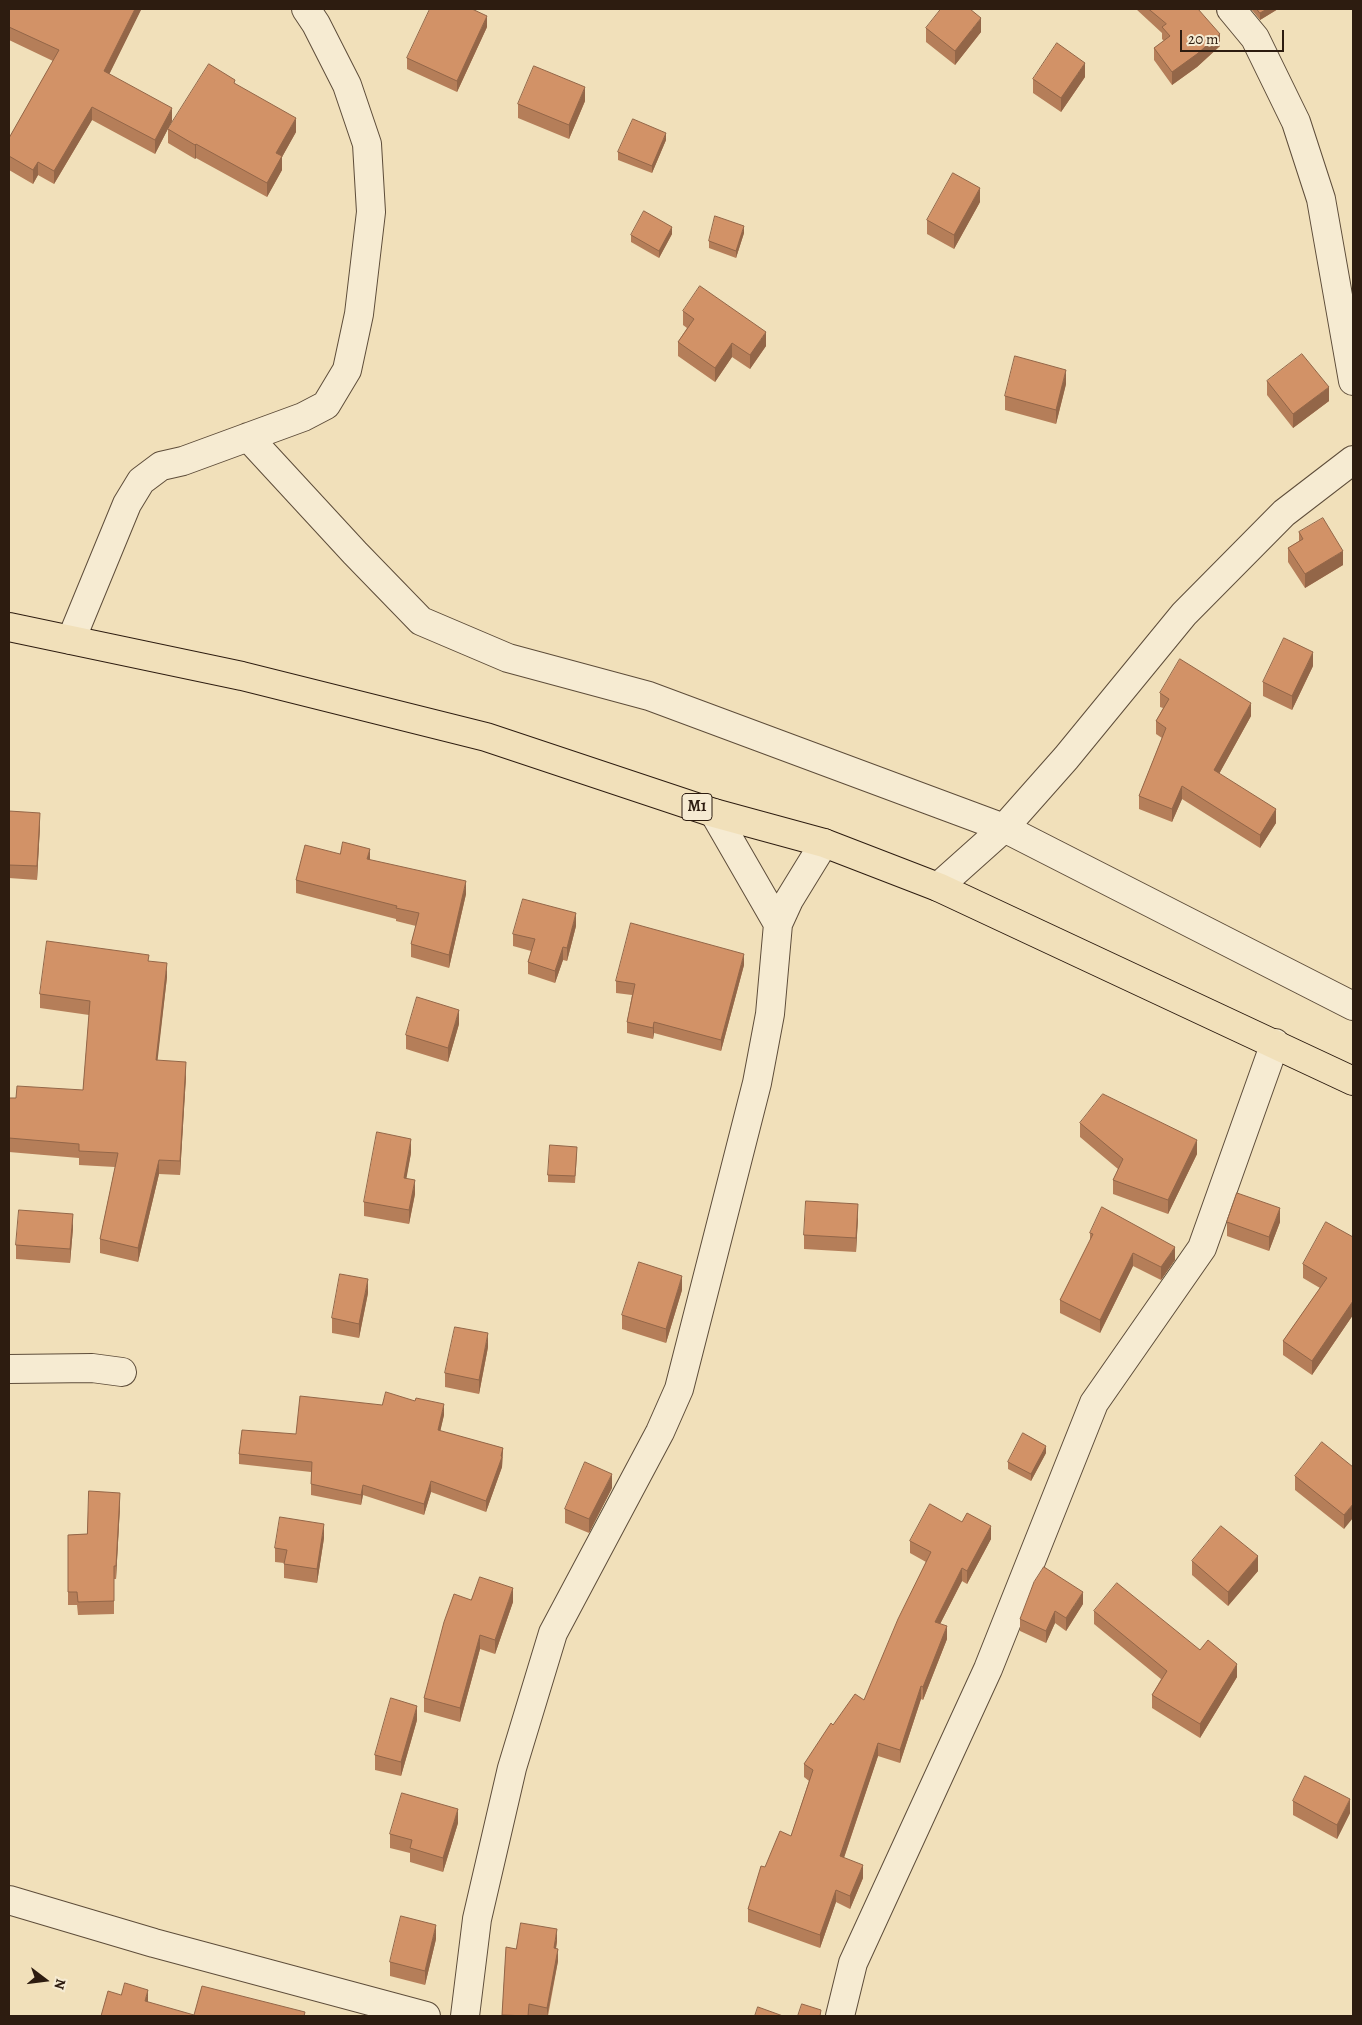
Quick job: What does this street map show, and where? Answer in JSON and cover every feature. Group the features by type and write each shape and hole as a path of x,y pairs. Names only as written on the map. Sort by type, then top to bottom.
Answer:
{"highway":[{"name":"M1","path":"9,627 242,676 486,738 714,813 824,844 938,887 1353,1081"}],"street":[{"path":"71,640 127,504 141,481 162,466 183,461 303,417 326,405 347,370 359,314 371,212 367,144 347,85 316,24 306,9"},
{"path":"1230,9 1255,38 1299,130 1321,199 1353,381"},
{"path":"248,437 355,553 421,620 508,658 649,696 1004,828 1353,1006"},
{"path":"938,887 1004,828 1066,758 1184,614 1284,513 1353,460"},
{"path":"714,813 778,924"},
{"path":"465,2016 479,1910 512,1768 553,1633 660,1432 679,1390 756,1083 770,1014 778,924 789,900 824,844"},
{"path":"840,2016 853,1963 988,1669 1094,1403 1202,1248 1275,1043"},
{"path":"9,1370 92,1368 122,1372"},
{"path":"9,1900 154,1943 426,2016"}],"building":[{"path":"9,9 135,9 104,71 172,108 155,140 92,107 54,171 38,162 33,170 9,156 9,138 59,50 9,27"},
{"path":"430,9 472,9 487,16 457,81 407,58"},
{"path":"941,9 970,9 981,18 955,51 926,28"},
{"path":"1149,9 1198,9 1220,34 1172,72 1154,48 1170,36 1162,27 1166,24"},
{"path":"1257,9 1267,9 1260,13"},
{"path":"1057,43 1085,63 1061,98 1033,79"},
{"path":"209,64 235,80 234,83 296,118 276,153 282,156 267,183 168,129"},
{"path":"534,66 585,87 569,125 518,104"},
{"path":"633,119 666,133 652,166 618,152"},
{"path":"953,173 980,188 954,235 927,220"},
{"path":"644,211 672,227 659,251 631,235"},
{"path":"715,216 744,226 736,251 709,241"},
{"path":"700,286 766,332 750,355 732,343 715,368 678,342 694,319 683,311"},
{"path":"1302,354 1329,387 1293,414 1267,381"},
{"path":"1015,356 1066,370 1056,410 1005,396"},
{"path":"1323,518 1343,551 1305,574 1288,548 1303,539 1299,532"},
{"path":"1284,638 1313,652 1292,696 1263,682"},
{"path":"1180,659 1251,703 1214,770 1276,809 1260,835 1182,786 1172,809 1139,796 1166,728 1156,721 1169,699 1160,693"},
{"path":"9,811 40,813 37,866 9,865"},
{"path":"343,842 370,849 367,859 466,881 449,955 411,944 419,913 296,880 305,845 340,854"},
{"path":"523,899 576,913 567,948 563,947 555,971 528,962 535,939 513,934"},
{"path":"631,923 744,954 721,1040 654,1022 653,1028 627,1022 635,984 616,981"},
{"path":"47,941 149,955 148,961 167,963 156,1060 186,1062 180,1161 159,1160 138,1248 100,1239 118,1153 79,1151 79,1144 9,1138 9,1098 16,1098 17,1086 83,1090 90,1001 40,994"},
{"path":"417,997 459,1010 448,1048 406,1035"},
{"path":"1103,1094 1197,1140 1168,1200 1113,1180 1123,1159 1080,1123"},
{"path":"377,1132 411,1139 404,1178 415,1180 409,1210 364,1202"},
{"path":"550,1145 577,1147 575,1176 548,1175"},
{"path":"1237,1193 1280,1208 1269,1237 1227,1222"},
{"path":"806,1201 858,1204 856,1238 804,1235"},
{"path":"1102,1207 1175,1247 1161,1267 1133,1253 1100,1320 1060,1300 1093,1234 1090,1233"},
{"path":"19,1210 73,1214 70,1249 16,1245"},
{"path":"1326,1222 1353,1237 1353,1301 1312,1361 1283,1341 1327,1278 1303,1264"},
{"path":"639,1262 682,1276 666,1329 622,1315"},
{"path":"340,1274 368,1279 359,1324 332,1318"},
{"path":"455,1327 488,1333 479,1380 445,1373"},
{"path":"386,1392 415,1401 416,1398 444,1404 438,1430 503,1448 502,1457 486,1501 431,1481 424,1504 363,1485 361,1495 311,1484 312,1462 239,1454 242,1430 296,1434 300,1396 382,1405"},
{"path":"1023,1433 1046,1446 1031,1474 1008,1462"},
{"path":"1322,1442 1353,1467 1353,1504 1344,1515 1295,1476"},
{"path":"585,1462 612,1474 589,1519 565,1509"},
{"path":"89,1491 120,1493 116,1566 114,1566 114,1601 78,1602 77,1592 68,1592 68,1535 87,1534"},
{"path":"930,1504 962,1522 967,1513 991,1526 967,1571 962,1568 935,1622 947,1626 923,1687 921,1686 900,1750 878,1743 840,1856 863,1865 850,1896 836,1890 820,1935 748,1909 761,1866 765,1867 780,1831 791,1836 813,1770 804,1764 831,1723 833,1725 855,1694 864,1700 898,1619 931,1552 910,1541"},
{"path":"280,1517 324,1524 317,1569 284,1564 287,1550 275,1548"},
{"path":"1221,1526 1258,1556 1228,1592 1192,1561"},
{"path":"1044,1567 1083,1592 1066,1618 1055,1611 1046,1631 1020,1619 1034,1582"},
{"path":"480,1577 513,1588 495,1640 480,1635 460,1708 424,1698 444,1622 454,1594 471,1600"},
{"path":"1117,1583 1200,1650 1208,1640 1237,1664 1200,1724 1152,1695 1167,1671 1094,1611"},
{"path":"391,1698 417,1706 401,1762 375,1755"},
{"path":"1305,1776 1350,1799 1337,1825 1293,1801"},
{"path":"402,1793 458,1809 443,1858 410,1848 412,1840 390,1834"},
{"path":"401,1916 436,1925 425,1971 390,1962"},
{"path":"521,1923 557,1929 554,1948 558,1949 547,2008 529,2004 528,2016 502,2015 506,1947 516,1949"},
{"path":"125,1983 148,1990 145,2001 194,2015 202,1986 305,2012 304,2016 101,2016 108,1991 121,1995"},
{"path":"802,2004 821,2010 820,2016 798,2016"},
{"path":"758,2007 783,2016 755,2016"}]}
